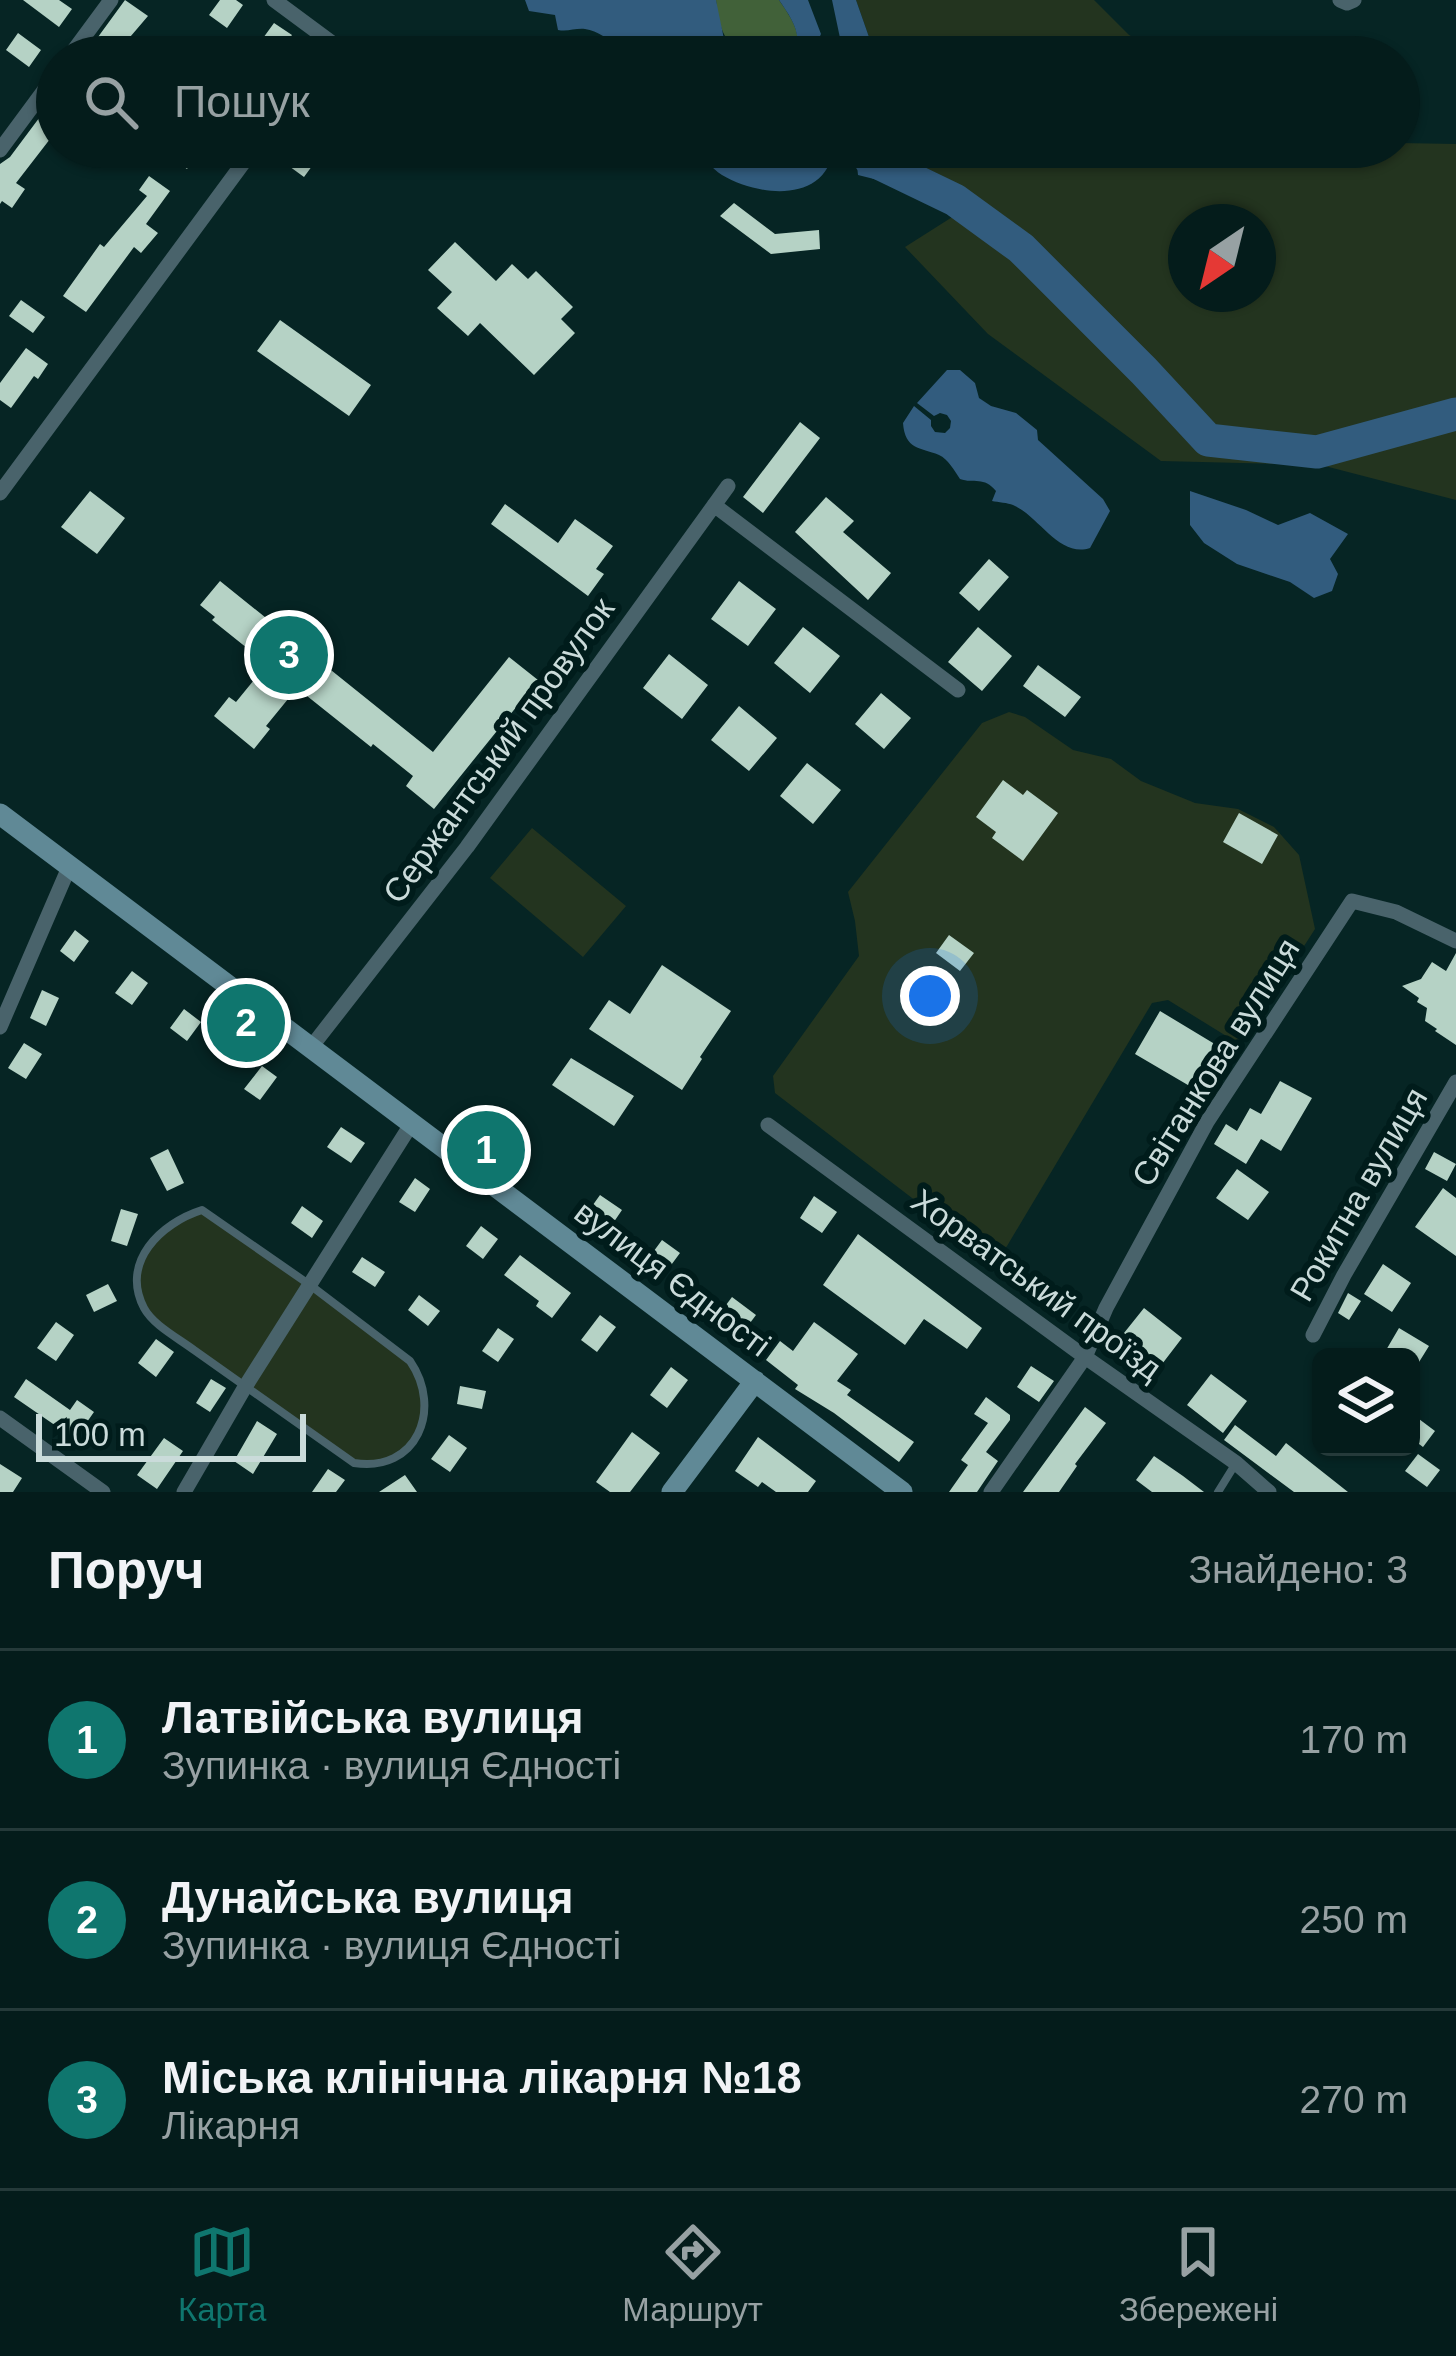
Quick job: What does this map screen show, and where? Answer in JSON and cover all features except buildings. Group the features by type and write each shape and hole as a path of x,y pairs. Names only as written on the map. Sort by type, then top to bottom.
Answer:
{"main road":[{"name":"вулиця Єдності","path":"0,814 902,1492"},
{"path":"672,1492 755,1381"}],"street":[{"path":"84,36 111,0"},
{"path":"274,0 324,36"},
{"path":"1340,0 1354,0"},
{"path":"0,150 36,101"},
{"path":"0,494 240,168"},
{"name":"Сержантський провулок","path":"312,1046 466,847 728,486"},
{"path":"714,505 958,690"},
{"path":"0,1027 70,865"},
{"name":"Світанкова вулиця","path":"1085,1357 1106,1308 1207,1122 1352,901 1396,912 1456,941"},
{"name":"Рокитна вулиця","path":"1313,1335 1456,1082"},
{"path":"184,1492 412,1123"},
{"name":"Хорватський проїзд","path":"768,1125 1236,1463 1269,1492"},
{"path":"991,1492 1085,1357"},
{"path":"0,1418 103,1492"}],"lane":[{"path":"202,1210 310,1285 397,1349 419,1375 426,1408 422,1424 415,1439 389,1461 373,1466 354,1463 145,1312 139,1292 147,1248 161,1230 202,1210"},
{"path":"1218,1492 1236,1463"}],"green space":[{"path":"716,0 779,0 797,36 726,36"},
{"path":"856,0 1094,0 1131,36 869,36"},
{"path":"1420,143 1456,144 1456,500 1321,465 1161,461 988,334 905,247 957,214 978,210 917,168 1420,168"},
{"path":"1009,712 1025,717 1073,750 1111,759 1141,781 1195,803 1238,809 1274,827 1299,855 1315,929 1250,1030 1236,1042 1168,1000 1152,1003 1007,1246 999,1256 989,1257 775,1093 773,1076 859,956 848,892 982,723"},
{"path":"532,828 626,906 583,957 490,878"},
{"path":"202,1210 410,1361 426,1408 415,1439 389,1461 354,1463 145,1312 139,1292 140,1269 161,1230"}],"water":[{"path":"525,0 716,0 723,36 603,36 585,29 558,30 555,15 529,11"},
{"path":"779,0 808,0 821,34 796,36"},
{"path":"832,0 856,0 869,36 840,36"},
{"path":"713,168 827,168 819,179 789,191 754,188"},
{"path":"857,168 914,168 964,189 980,210 957,214 858,175"},
{"path":"947,370 960,370 975,383 979,398 1016,413 1037,430 1038,440 1103,499 1110,511 1090,548 1059,542 1023,510 992,501 996,491 987,484 960,479 942,457 910,443 903,423 914,406 931,420 935,432 950,428 947,415 934,416 917,403"},
{"path":"1190,491 1278,525 1310,513 1348,534 1330,559 1338,574 1332,591 1314,598 1290,582 1237,564 1204,543 1190,525"}],"waterway":[{"path":"889,168 955,200 1021,248 1208,440 1317,452 1456,414"}],"place":[{"name":"Міська клінічна лікарня №18","path":"289,655"},
{"name":"Дунайська вулиця","path":"246,1023"},
{"name":"Латвійська вулиця","path":"486,1150"}]}
